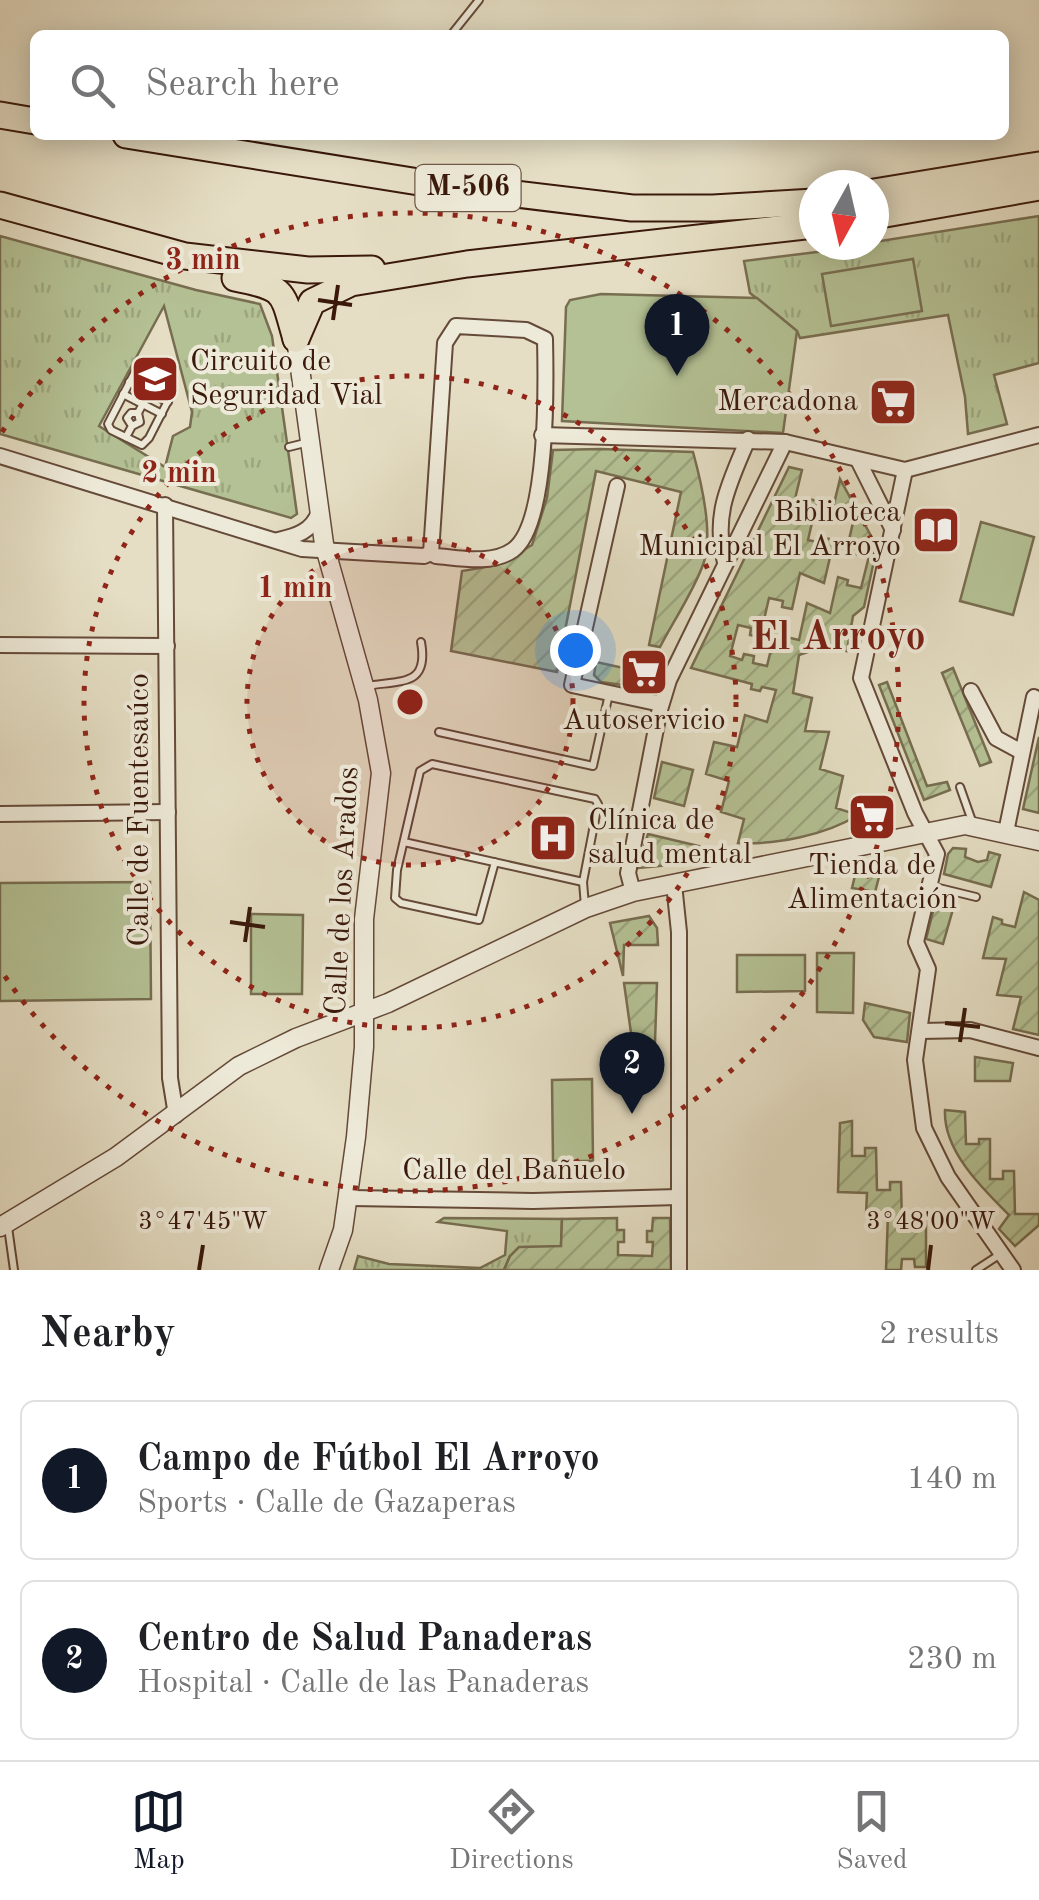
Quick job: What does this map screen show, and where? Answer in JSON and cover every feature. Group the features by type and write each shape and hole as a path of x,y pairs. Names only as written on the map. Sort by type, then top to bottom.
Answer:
{"highway":[{"path":"0,115 30,119"},
{"name":"M-506","path":"157,140 425,183 632,208 799,202"},
{"path":"889,190 1039,165"},
{"path":"889,213 1039,187"},
{"path":"0,208 185,256 262,266 343,270 467,264"},
{"path":"0,208 61,233 181,266 269,284 286,301 296,339"},
{"path":"296,339 312,302 351,283 467,264 799,227"}],"street":[{"path":"456,326 526,330 545,339 540,479 531,525 513,550 484,560 430,553 446,343 456,326"},
{"name":"Calle de los Arados","path":"296,339 326,549 364,686 381,788 364,919 364,1047 350,1198 330,1270"},
{"path":"542,434 785,442 905,470 1039,435"},
{"path":"725,562 718,538 721,507 748,439"},
{"path":"633,892 628,873 661,704 674,668 785,442"},
{"path":"0,456 317,552 326,549 424,556 430,553"},
{"path":"858,460 894,531"},
{"path":"905,470 861,678 937,854 916,942 928,968 915,1060 924,1128 948,1177 1012,1270"},
{"path":"617,486 572,685 661,704"},
{"name":"Calle de Fuentesaúco","path":"165,505 170,1078 176,1115"},
{"path":"276,540 306,531 320,512"},
{"path":"0,645 167,646"},
{"path":"972,691 996,738 1020,750"},
{"path":"1006,832 1034,697"},
{"path":"0,814 168,812"},
{"path":"4,1224 116,1157 239,1066 296,1038 363,1014 586,908 633,892 966,825 1039,841"},
{"path":"674,884 679,932 679,1270"},
{"path":"921,1032 970,1030 1039,1048"},
{"name":"Calle del Bañuelo","path":"350,1198 533,1201 678,1197"}],"lane":[{"path":"455,30 478,0"},
{"path":"138,370 156,379 172,387 162,414 142,444 108,424 138,370"},
{"path":"126,437 156,379"},
{"path":"129,382 168,402"},
{"path":"123,394 162,414"},
{"path":"116,408 154,429"},
{"path":"289,446 310,442"},
{"path":"364,686 414,678 422,672 421,642"},
{"path":"439,732 593,766 609,693"},
{"path":"495,862 479,920 401,903 394,898 420,770 424,766 432,764 595,800 600,808 583,882 586,908"},
{"path":"960,787 974,827"},
{"path":"404,842 583,882"},
{"path":"929,886 976,897"},
{"path":"4,1224 14,1270"},
{"path":"976,1270 999,1254"}],"green space":[{"path":"1039,216 1039,363 994,375 1007,424 968,434 965,397 948,315 800,338 797,331 750,293 744,261 799,254 799,260 889,260 889,240"},
{"path":"0,236 260,304 272,336 297,514 291,518 0,434","holes":["164,306 192,412 190,427 173,436 165,467 99,426"]},
{"path":"913,259 922,311 831,326 822,274"},
{"path":"601,294 757,298 797,331 783,433 562,421 566,307 570,300"},
{"path":"553,450 693,452 705,507 704,562 660,647 649,645 681,492 596,471 557,672 451,651 462,571 497,565 532,545 547,498"},
{"path":"789,467 802,470 794,503 808,506 809,499 817,501 808,540 834,540 824,583 800,573 792,609 782,607 783,601 769,598 760,637 750,635 751,628 738,625 730,656 742,660 744,654 754,656 753,663 767,666 776,629 799,640 807,603 830,613 838,577 848,580 847,585 861,588 869,556 846,553 854,518 831,516 840,479 877,547 864,607 853,616 847,651 822,647 799,655 793,693 812,698 805,731 829,732 820,769 843,776 836,808 858,815 800,837 738,843 744,819 721,812 729,781 706,774 714,742 737,747 745,715 767,722 776,690 751,689 752,684 691,668"},
{"path":"981,522 1034,537 1013,615 960,601"},
{"path":"596,662 656,675 644,688 601,682 594,675"},
{"path":"953,668 991,762 980,766 942,673"},
{"path":"887,682 927,786 947,782 950,790 924,800 879,685"},
{"path":"1039,737 1039,813 1023,809"},
{"path":"662,762 693,770 684,806 654,798"},
{"path":"648,834 728,853 637,868"},
{"path":"953,848 966,849 965,857 978,862 987,860 989,852 1000,855 991,887 944,874"},
{"path":"883,862 875,892 852,888 857,867"},
{"path":"150,882 151,999 0,1001 0,883"},
{"path":"1024,892 1039,900 1039,1035 1013,1029 1021,997 997,995 1006,959 983,958 993,917 1015,927"},
{"path":"935,904 953,909 943,944 926,939"},
{"path":"251,914 303,915 302,994 251,994"},
{"path":"649,916 657,928 658,945 624,945 623,976 610,923"},
{"path":"817,953 854,953 853,1013 817,1012"},
{"path":"737,955 805,955 805,991 737,992"},
{"path":"624,983 657,983 655,1042 631,1033"},
{"path":"865,1003 910,1013 907,1042 874,1037 863,1020"},
{"path":"975,1057 1013,1063 1010,1081 975,1081"},
{"path":"592,1079 593,1161 553,1161 552,1080"},
{"path":"945,1110 965,1112 966,1144 990,1139 990,1179 1003,1179 1003,1171 1014,1171 1015,1214 1039,1214 1039,1225 1015,1246 999,1229 1009,1215 977,1181 950,1140"},
{"path":"852,1121 852,1156 865,1156 865,1148 876,1148 877,1190 890,1190 890,1182 901,1182 902,1224 914,1224 914,1216 926,1216 926,1267 915,1267 914,1259 902,1259 901,1270 886,1270 888,1214 866,1214 867,1193 838,1192 840,1123"},
{"path":"444,1218 562,1219 561,1246 510,1256 504,1270 354,1270 358,1256 389,1264 480,1268 505,1255 507,1231 438,1222"},
{"path":"617,1218 617,1230 624,1230 624,1242 618,1242 618,1255 652,1256 653,1242 647,1242 647,1231 652,1231 653,1218 670,1218 671,1270 504,1270 519,1247 561,1246 562,1219"}],"place":[{"name":"Campo de Fútbol El Arroyo","path":"677,376"},
{"name":"Circuito de Seguridad Vial","path":"155,379"},
{"name":"Mercadona","path":"893,402"},
{"name":"Biblioteca Municipal El Arroyo","path":"936,530"},
{"name":"Autoservicio","path":"644,672"},
{"name":"Tienda de Alimentación","path":"872,817"},
{"name":"Clínica de salud mental","path":"553,838"},
{"name":"Centro de Salud Panaderas","path":"632,1114"}],"district":[{"name":"El Arroyo","path":"838,639"}]}
